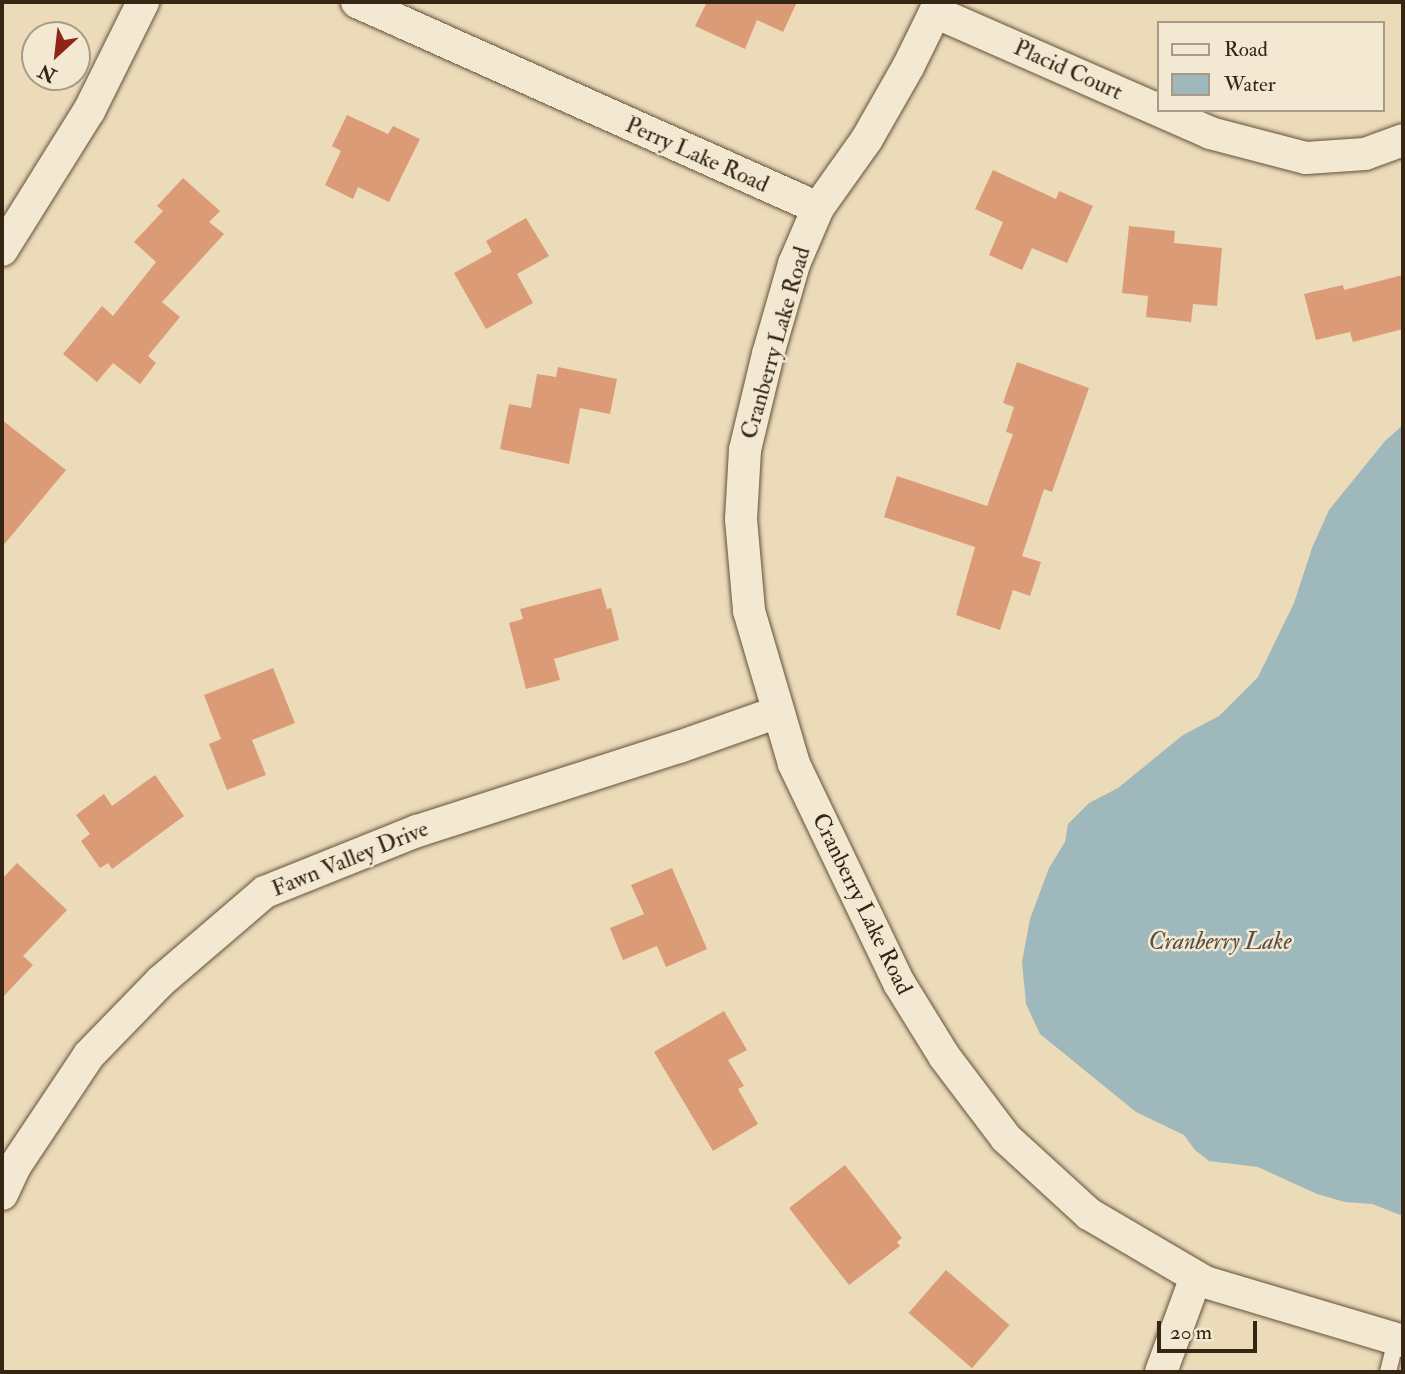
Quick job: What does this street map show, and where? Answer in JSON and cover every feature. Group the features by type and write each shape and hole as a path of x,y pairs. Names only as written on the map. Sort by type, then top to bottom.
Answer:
{"street":[{"path":"2,250 89,111 143,2"},
{"name":"Perry Lake Road","path":"356,2 818,208"},
{"path":"818,208 867,139 908,67 937,7"},
{"name":"Placid Court","path":"937,7 1156,108"},
{"name":"Placid Court","path":"1164,112 1210,133 1306,158 1365,154 1403,140"},
{"name":"Cranberry Lake Road","path":"818,208 794,264 768,354 745,450 741,519 749,611 794,764 899,983 944,1056 1006,1138 1090,1214 1196,1276 1400,1341"},
{"name":"Fawn Valley Drive","path":"2,1194 15,1166 89,1055 161,981 265,892 417,831 679,747 778,712"},
{"path":"1161,1372 1196,1276"}],"lane":[{"path":"1388,1372 1400,1341"}],"water":[{"name":"Cranberry Lake","path":"1403,425 1403,1216 1372,1204 1345,1202 1317,1194 1258,1167 1209,1161 1195,1150 1184,1135 1136,1112 1040,1034 1026,1004 1022,962 1030,919 1049,868 1065,842 1068,824 1089,803 1118,788 1183,735 1219,716 1258,677 1294,603 1312,548 1329,510 1385,441"}],"building":[{"path":"707,2 797,2 783,32 757,20 745,49 695,26"},
{"path":"347,115 388,134 393,126 420,139 389,202 358,187 353,199 325,185 341,151 332,146"},
{"path":"993,170 1056,199 1059,191 1093,206 1067,263 1032,248 1022,270 989,255 1003,222 975,209"},
{"path":"183,178 220,211 209,222 224,234 162,302 180,317 148,356 156,363 140,384 113,363 97,382 63,354 102,306 113,316 156,262 134,242 163,211 157,206"},
{"path":"526,218 549,256 517,274 533,303 486,329 454,273 492,252 486,241"},
{"path":"1129,226 1175,231 1174,243 1222,248 1217,306 1193,304 1191,322 1146,317 1148,296 1122,293"},
{"path":"1403,275 1403,329 1353,342 1350,332 1316,340 1304,294 1343,285 1344,290"},
{"path":"1017,362 1089,388 1052,492 1044,489 1022,556 1041,562 1030,596 1013,590 1000,630 956,615 975,547 884,517 897,476 987,506 1013,434 1006,432 1014,407 1003,403"},
{"path":"558,367 617,379 610,414 580,408 569,464 500,449 509,404 531,408 537,374 556,377"},
{"path":"2,420 66,470 2,547"},
{"path":"601,588 607,609 611,608 619,640 554,659 560,680 526,689 509,623 523,619 520,609"},
{"path":"273,668 295,723 252,740 266,775 227,790 209,744 221,739 204,695"},
{"path":"155,775 184,816 112,869 108,863 100,868 81,841 90,834 76,815 104,794 112,806"},
{"path":"17,863 67,910 23,956 33,965 2,998 2,879"},
{"path":"672,868 707,949 666,967 657,946 623,960 610,928 644,914 631,885"},
{"path":"724,1011 747,1050 728,1060 744,1086 738,1089 758,1124 713,1151 654,1052"},
{"path":"845,1165 902,1238 897,1242 900,1246 849,1285 789,1208"},
{"path":"946,1270 1009,1325 972,1368 909,1313"}]}
